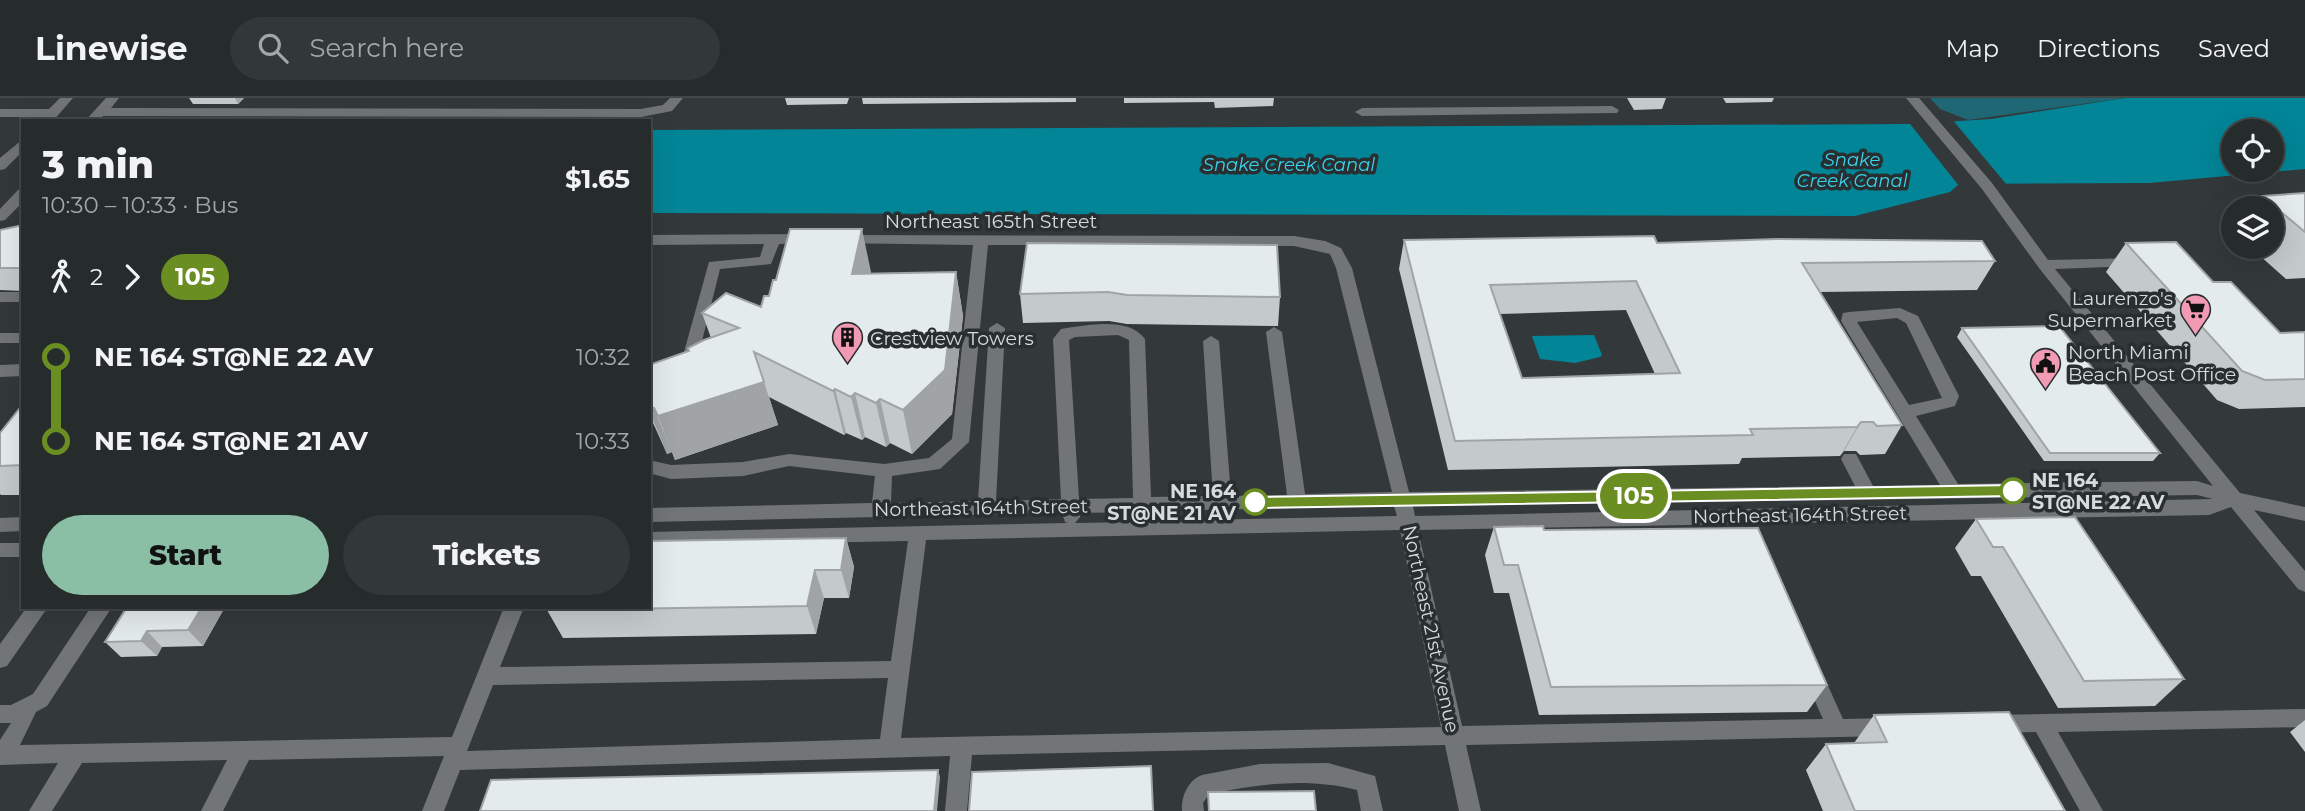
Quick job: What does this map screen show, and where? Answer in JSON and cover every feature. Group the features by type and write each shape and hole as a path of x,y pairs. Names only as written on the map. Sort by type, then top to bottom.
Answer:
{"street":[{"path":"0,113 49,117 67,98"},
{"path":"96,116 113,98"},
{"path":"257,112 269,98"},
{"path":"96,116 257,112 641,113 667,108 677,98"},
{"path":"1912,98 1987,186 2044,265 2305,584"},
{"path":"1362,112 1446,104 1521,104 1612,110"},
{"path":"0,166 21,145"},
{"path":"4,213 21,195"},
{"path":"651,391 686,373 714,265 766,261 773,239"},
{"name":"Northeast 165th Street","path":"651,240 1294,241 1331,248"},
{"path":"651,467 683,472 743,469 789,460 884,471 934,464 960,442 981,240"},
{"name":"Northeast 21st Avenue","path":"1331,248 1336,251 1344,268 1408,522 1470,811"},
{"path":"2044,265 2147,261"},
{"path":"0,298 21,297"},
{"path":"1906,412 1949,402 1951,396 1912,320 1900,313 1849,317 1953,491"},
{"path":"987,508 997,328"},
{"path":"1074,530 1069,506 1061,340 1067,333 1075,332 1126,331 1134,334 1137,339 1144,504 1141,528"},
{"path":"1275,332 1297,501"},
{"path":"0,338 21,338"},
{"path":"1210,341 1223,503"},
{"path":"0,371 21,370"},
{"path":"1850,459 1867,491"},
{"path":"881,510 884,471"},
{"name":"Northeast 164th Street","path":"651,515 1402,499 2197,488 2305,514"},
{"name":"Northeast 164th Street","path":"651,539 2209,508 2235,499"},
{"path":"1735,516 1745,541"},
{"path":"0,525 21,524"},
{"path":"889,748 918,534"},
{"path":"0,550 21,550"},
{"path":"0,660 37,609"},
{"path":"0,715 27,709 40,700 101,609"},
{"path":"433,811 513,609"},
{"path":"1805,656 1837,728"},
{"path":"486,677 900,669"},
{"path":"1,755 19,729 27,709"},
{"path":"1976,725 2305,718"},
{"path":"2042,723 2092,811"},
{"path":"1,755 243,750 456,753 889,748 1911,727"},
{"path":"956,811 962,746"},
{"path":"212,811 243,750"},
{"path":"40,811 76,753"},
{"path":"1192,811 1192,801 1202,785 1260,774 1328,773 1367,783 1372,811"}],"shaded area":[{"path":"1930,98 2125,98 1968,120 1940,109"}],"water":[{"name":"Snake Creek Canal","path":"2125,98 2305,98 2305,169 2284,171 2284,119 2221,119 2221,177 2149,183 1959,184 1950,192 1855,216 651,213 651,130 1910,124 1991,119"},
{"path":"1594,335 1602,355 1575,363 1540,359 1532,336"}],"pier":[{"path":"1951,118 2007,185 1959,186 1907,120"},
{"path":"5,134 21,134 21,208 0,209 0,139"}],"building":[{"path":"2305,193 2305,232 2284,214 2284,196 2262,196"},
{"path":"21,225 21,268 0,268 0,230"},
{"path":"790,229 862,229 852,274 956,272 945,370 903,410 880,399 876,403 855,393 851,397 835,389 833,391 754,352 764,382 658,416 654,408 651,409 651,364 689,351 688,348 704,340 739,328 702,313 726,293 761,307 764,296 769,296 773,280 776,280"},
{"path":"1654,236 1657,243 1777,239 1982,241 1995,261 1802,263 1902,425 1877,426 1873,422 1861,422 1857,427 1750,429 1753,435 1455,441 1404,240","holes":["1636,281 1680,373 1522,378 1490,285"]},
{"path":"2176,242 2213,282 2231,282 2280,333 2305,332 2305,379 2265,380 2242,371 2126,243"},
{"path":"1027,243 1277,245 1280,297 1127,295 1108,292 1020,294"},
{"name":"North Miami Beach Post Office","path":"2059,326 2160,453 2050,453 1962,328"},
{"path":"21,407 21,465 0,466 0,433"},
{"path":"2075,517 2184,679 2084,681 2003,547 1993,547 1976,519"},
{"path":"1543,526 1544,530 1758,528 1827,685 1551,687 1518,565 1504,565 1494,527"},
{"path":"846,538 841,570 815,570 807,606 651,608 651,541"},
{"path":"126,609 201,609 188,630 147,631 141,641 105,642"},
{"path":"547,609 612,609 547,610"},
{"path":"2009,712 2065,811 1855,811 1826,744 1887,742 1874,715"},
{"path":"1151,766 1153,811 969,811 972,772"},
{"path":"938,770 934,811 480,811 491,780"},
{"path":"1314,791 1316,811 1209,811 1208,792"}],"bus line":[{"name":"105","path":"1255,502 1867,491 2013,491"}],"place":[{"name":"Laurenzo's Supermarket","path":"2196,336"},
{"name":"Crestview Towers","path":"847,365"},
{"name":"North Miami Beach Post Office","path":"2045,390"},
{"name":"NE 164 ST@NE 22 AV","path":"2013,491"},
{"name":"NE 164 ST@NE 21 AV","path":"1255,502"}]}
